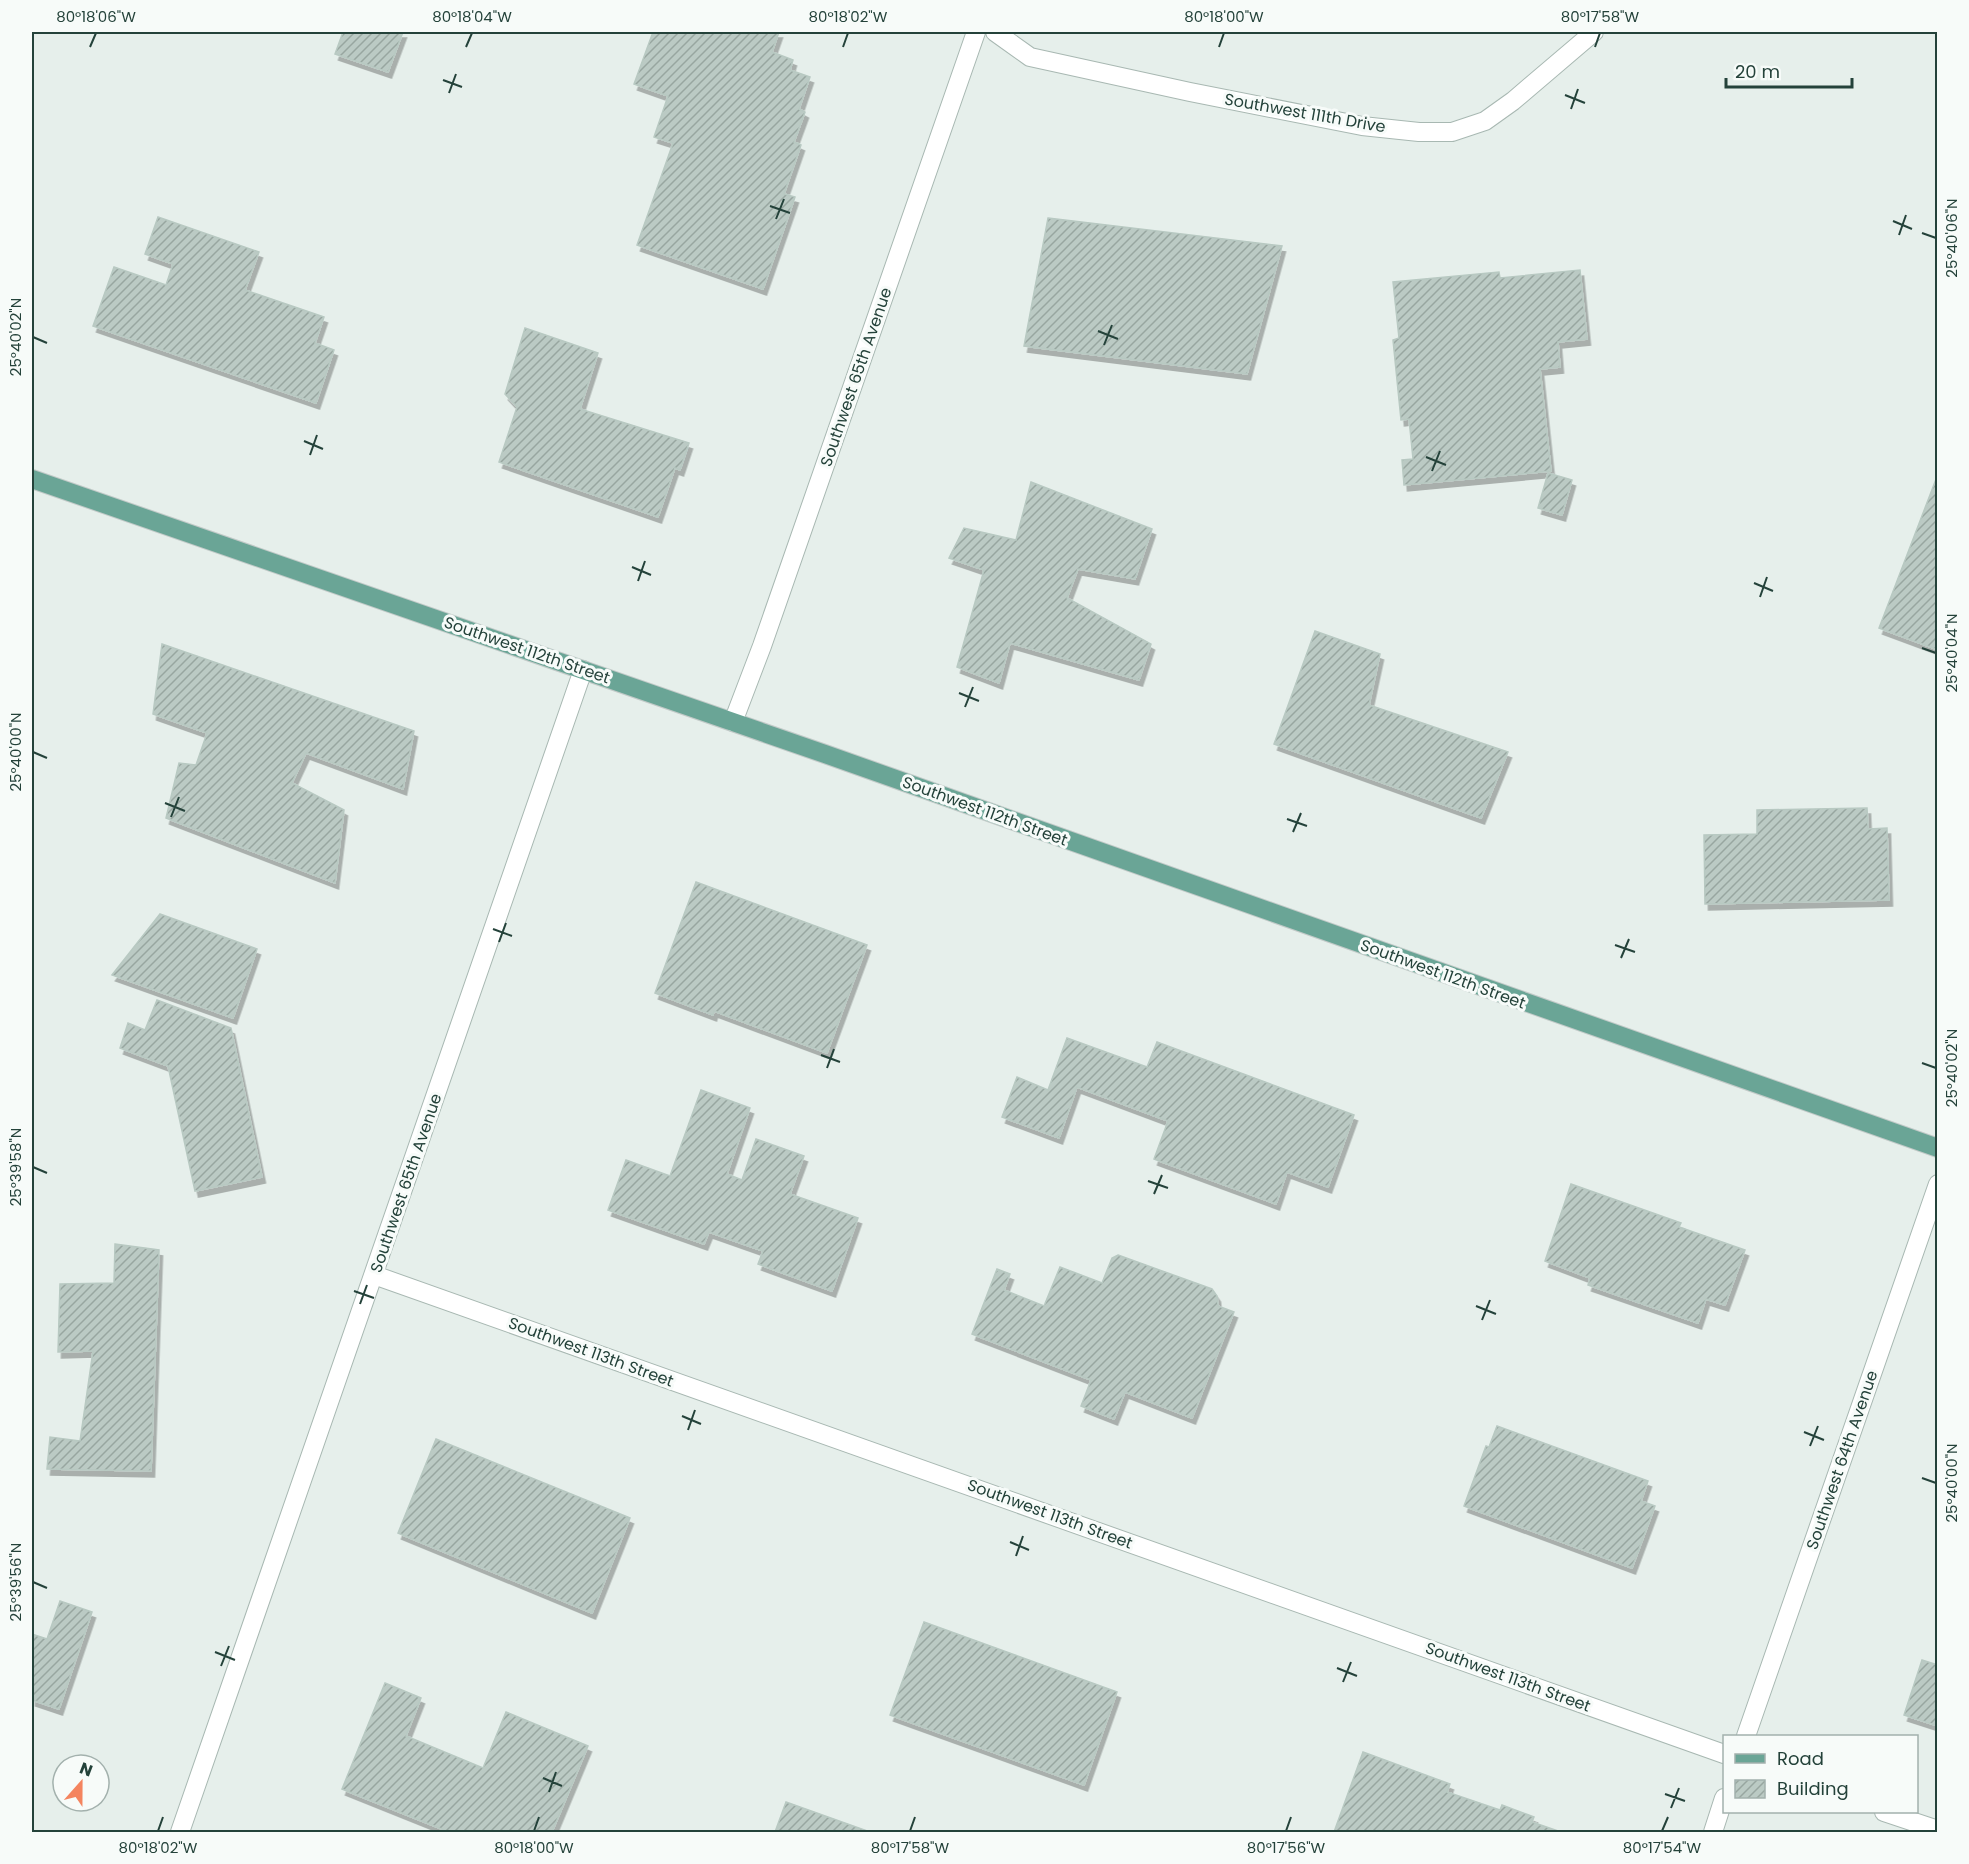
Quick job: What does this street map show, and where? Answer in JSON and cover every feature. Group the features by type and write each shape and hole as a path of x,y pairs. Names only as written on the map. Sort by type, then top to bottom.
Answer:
{"main road":[{"name":"Southwest 112th Street","path":"32,479 733,722 1793,1099 1938,1148"}],"street":[{"name":"Southwest 65th Avenue","path":"733,722 766,635 976,32"},
{"name":"Southwest 111th Drive","path":"995,32 1030,57 1202,95 1362,126 1419,132 1452,132 1485,121 1513,101 1594,32"},
{"name":"Southwest 65th Avenue","path":"180,1833 584,670"},
{"name":"Southwest 64th Avenue","path":"1747,1735 1938,1184"},
{"name":"Southwest 113th Street","path":"374,1275 1723,1753"},
{"path":"1713,1833 1723,1804"},
{"path":"1887,1813 1938,1830"}],"building":[{"path":"343,32 403,32 388,72 335,54"},
{"path":"653,32 779,32 772,52 793,60 790,70 810,77 799,109 805,112 794,142 801,145 784,194 795,197 763,289 637,245 673,143 654,137 668,96 634,84"},
{"path":"158,217 259,252 245,290 324,317 315,343 334,350 316,403 93,326 114,267 166,285 173,264 145,254"},
{"path":"1048,218 1282,246 1247,374 1024,346"},
{"path":"1580,270 1587,339 1558,342 1560,367 1540,369 1551,471 1404,485 1402,460 1413,459 1409,419 1401,420 1393,340 1399,338 1393,282 1499,272 1500,278"},
{"path":"525,328 598,353 580,409 689,443 680,470 675,468 658,517 499,462 517,407 505,394"},
{"path":"1548,473 1572,480 1562,515 1538,508"},
{"path":"1938,474 1938,650 1879,628"},
{"path":"1031,482 1152,529 1135,579 1078,569 1067,598 1151,644 1139,680 1010,643 999,683 957,667 984,570 949,558 964,528 1016,540"},
{"path":"1315,631 1380,654 1369,705 1508,752 1481,818 1274,744"},
{"path":"162,644 414,731 403,789 306,753 292,783 344,810 335,883 166,818 179,763 196,765 207,733 153,714"},
{"path":"1867,808 1868,829 1887,828 1889,900 1705,904 1704,835 1757,834 1757,810"},
{"path":"696,882 867,945 827,1053 714,1011 713,1015 655,993"},
{"path":"160,914 257,949 233,1018 112,975"},
{"path":"157,1000 231,1028 262,1177 195,1191 168,1066 120,1048 128,1023 145,1030"},
{"path":"1067,1038 1147,1067 1157,1042 1354,1115 1328,1187 1287,1172 1276,1204 1154,1159 1168,1121 1077,1087 1059,1138 1002,1117 1017,1077 1048,1090"},
{"path":"701,1090 750,1108 727,1174 742,1180 756,1139 804,1156 790,1194 858,1218 832,1291 758,1264 763,1251 709,1232 704,1244 608,1210 626,1160 670,1176"},
{"path":"1571,1184 1681,1223 1679,1227 1745,1250 1725,1305 1706,1299 1698,1323 1588,1285 1590,1278 1545,1261"},
{"path":"115,1244 159,1250 151,1471 47,1469 50,1437 80,1441 93,1351 58,1352 60,1284 114,1283"},
{"path":"1118,1255 1212,1289 1217,1296 1218,1306 1234,1312 1192,1418 1125,1392 1114,1419 1081,1406 1091,1380 972,1334 997,1269 1010,1274 1004,1290 1044,1306 1060,1267 1102,1283 1112,1258"},
{"path":"1497,1426 1648,1481 1641,1501 1655,1506 1632,1568 1464,1506 1486,1446 1489,1447"},
{"path":"436,1439 630,1518 592,1613 398,1533"},
{"path":"60,1601 92,1612 59,1709 32,1700 32,1634 47,1639"},
{"path":"924,1622 1117,1692 1084,1785 890,1715"},
{"path":"1922,1660 1938,1665 1938,1726 1904,1715"},
{"path":"385,1683 421,1698 406,1736 483,1768 506,1712 588,1746 552,1832 449,1832 342,1789"},
{"path":"1363,1752 1450,1784 1447,1792 1500,1810 1502,1805 1534,1817 1532,1822 1561,1832 1334,1832"},
{"path":"786,1802 870,1832 775,1832"}]}
